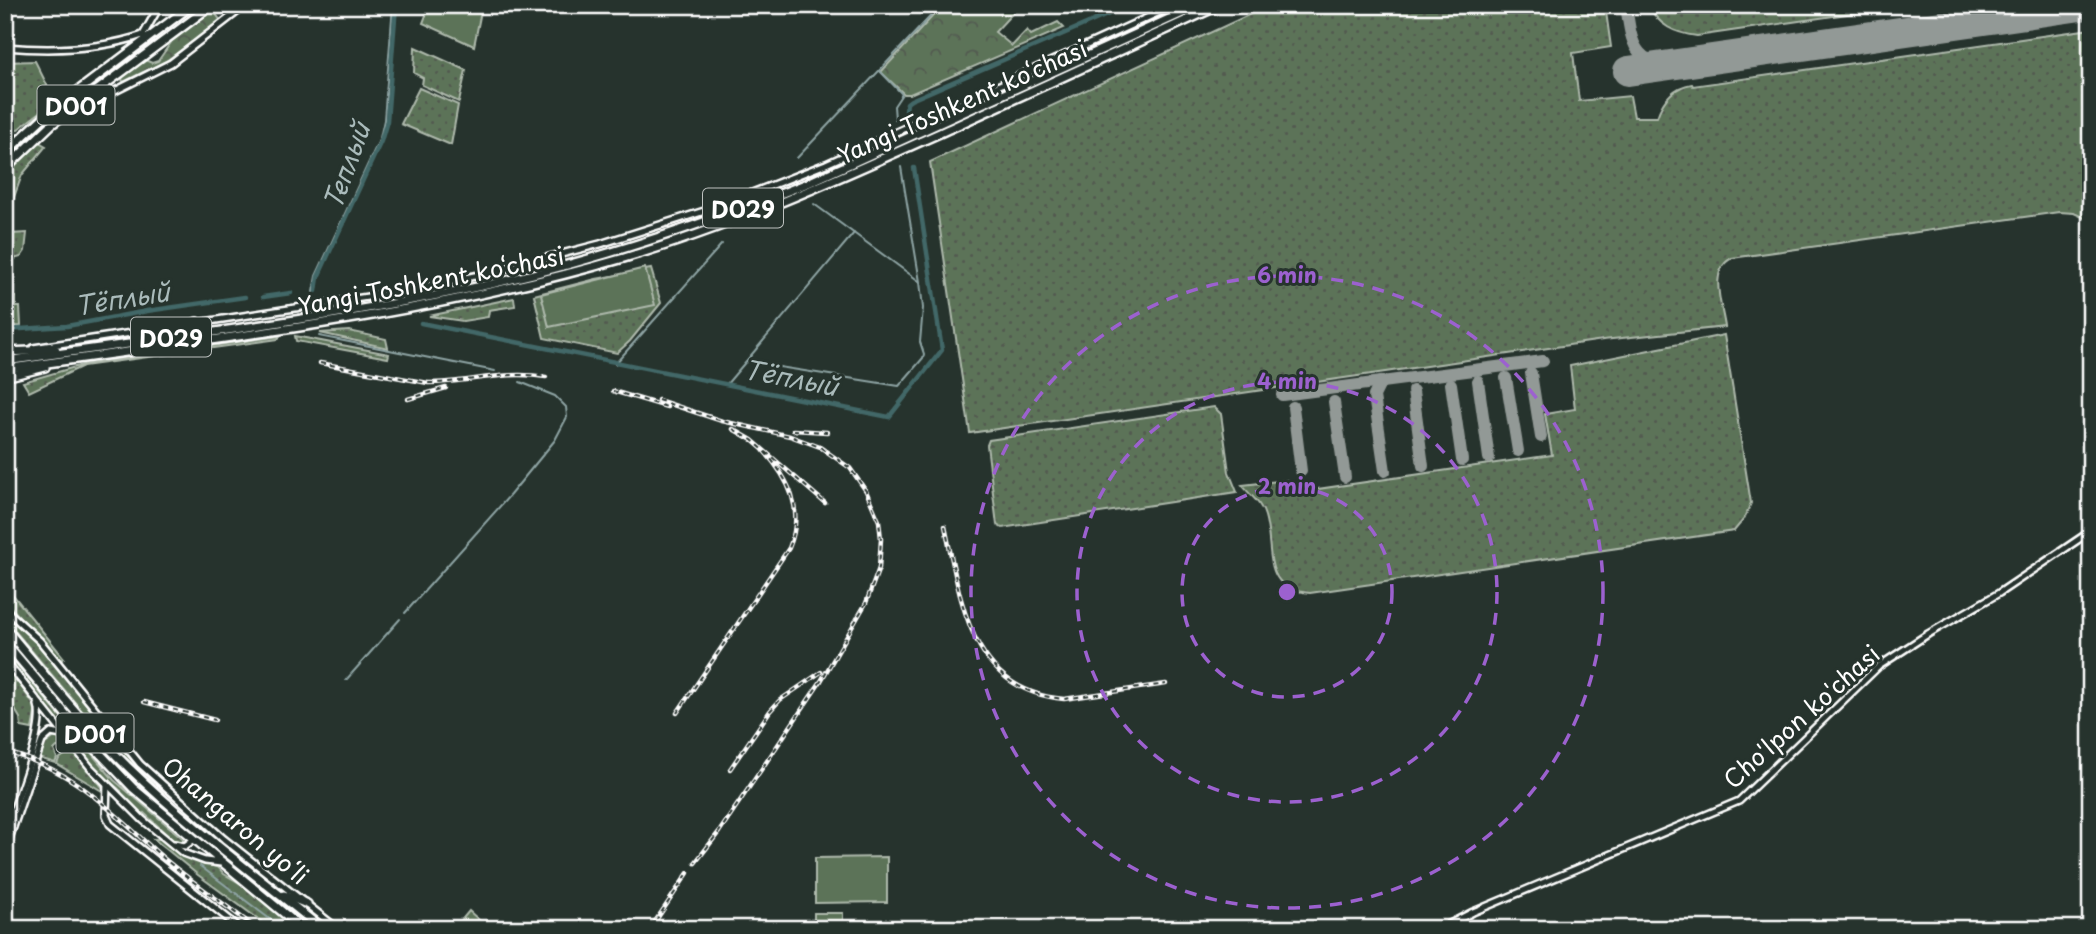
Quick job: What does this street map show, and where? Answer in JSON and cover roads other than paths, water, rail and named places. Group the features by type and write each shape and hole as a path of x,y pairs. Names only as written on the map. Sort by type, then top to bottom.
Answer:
{"highway":[{"name":"D001","path":"5,153 37,123 145,37 192,5"},
{"name":"D001","path":"5,169 43,131 212,5"},
{"name":"Yangi Toshkent ko‘chasi","path":"85,354 171,337 350,311 452,292 552,269 664,236 808,183 1200,5"},
{"name":"Yangi Toshkent ko‘chasi","path":"18,363 355,318 465,298 585,269 666,245 812,190 1220,5"},
{"path":"145,37 153,48"},
{"path":"85,98 107,94"},
{"path":"171,337 197,322"},
{"path":"5,352 85,354"},
{"path":"5,377 85,354"},
{"name":"D029","path":"5,361 18,363"},
{"name":"D029","path":"5,369 18,363"},
{"name":"Ohangaron yoʻli","path":"5,628 108,747 140,779 322,929"},
{"name":"Ohangaron yoʻli","path":"5,642 104,760 133,788 303,929"},
{"path":"193,840 196,827"},
{"path":"277,892 306,904"}],"main road":[{"path":"5,47 61,50 145,37 160,5"},
{"path":"107,94 171,63 246,5"},
{"path":"15,351 363,298 464,279 571,252 691,215 826,164 1175,5"},
{"name":"Cho'lpon ko'chasi","path":"1440,929 1473,912 1739,801 1879,666 1999,593 2091,531"},
{"name":"Ohangaron yoʻli","path":"5,609 40,641 140,764 224,839 338,929"},
{"path":"5,660 107,784 171,843 191,856 221,863"},
{"path":"5,833 40,719 33,696"},
{"path":"5,851 43,739 55,733 67,738"},
{"path":"107,784 106,815 110,824 242,929"},
{"path":"171,843 185,846 193,840"}],"waterway":[{"name":"Теплый","path":"313,292 316,276 380,138 384,120 393,5"},
{"name":"Теплый","path":"316,291 318,277 381,141 387,121 396,5"},
{"path":"797,158 941,5"},
{"name":"Тёплый","path":"906,110 907,103 911,100 1130,5"},
{"path":"880,71 902,94 894,106 895,119"},
{"path":"748,362 899,386 923,358 920,342 923,308 901,167"},
{"name":"Тёплый","path":"421,323 889,417 942,350 914,168"},
{"path":"814,204 919,281"},
{"path":"726,385 854,233"},
{"path":"615,364 722,244"},
{"name":"Тёплый","path":"263,297 291,293"},
{"name":"Тёплый","path":"5,330 67,326 245,297"},
{"path":"319,336 495,371"},
{"path":"405,613 510,495 555,440 567,417 566,407 555,396 520,382"},
{"path":"346,680 400,619"},
{"path":"200,866 283,929"}],"railway":[{"path":"320,363 428,383 515,375 546,377"},
{"path":"408,399 446,388"},
{"path":"613,391 667,407"},
{"path":"658,400 722,421 790,436 820,447 850,468 866,491 879,521 881,539 879,568 866,603 821,681 695,863"},
{"path":"733,429 752,440 825,503"},
{"path":"793,430 827,432"},
{"path":"677,713 789,548 794,534 795,508 792,496 781,473 764,451"},
{"path":"945,526 957,584 975,638 989,661 1008,679 1033,692 1064,699 1166,684"},
{"path":"730,769 780,700 821,672"},
{"path":"144,702 215,720"},
{"path":"5,752 31,760 75,782 178,870 257,929"},
{"path":"650,929 688,873"}]}
